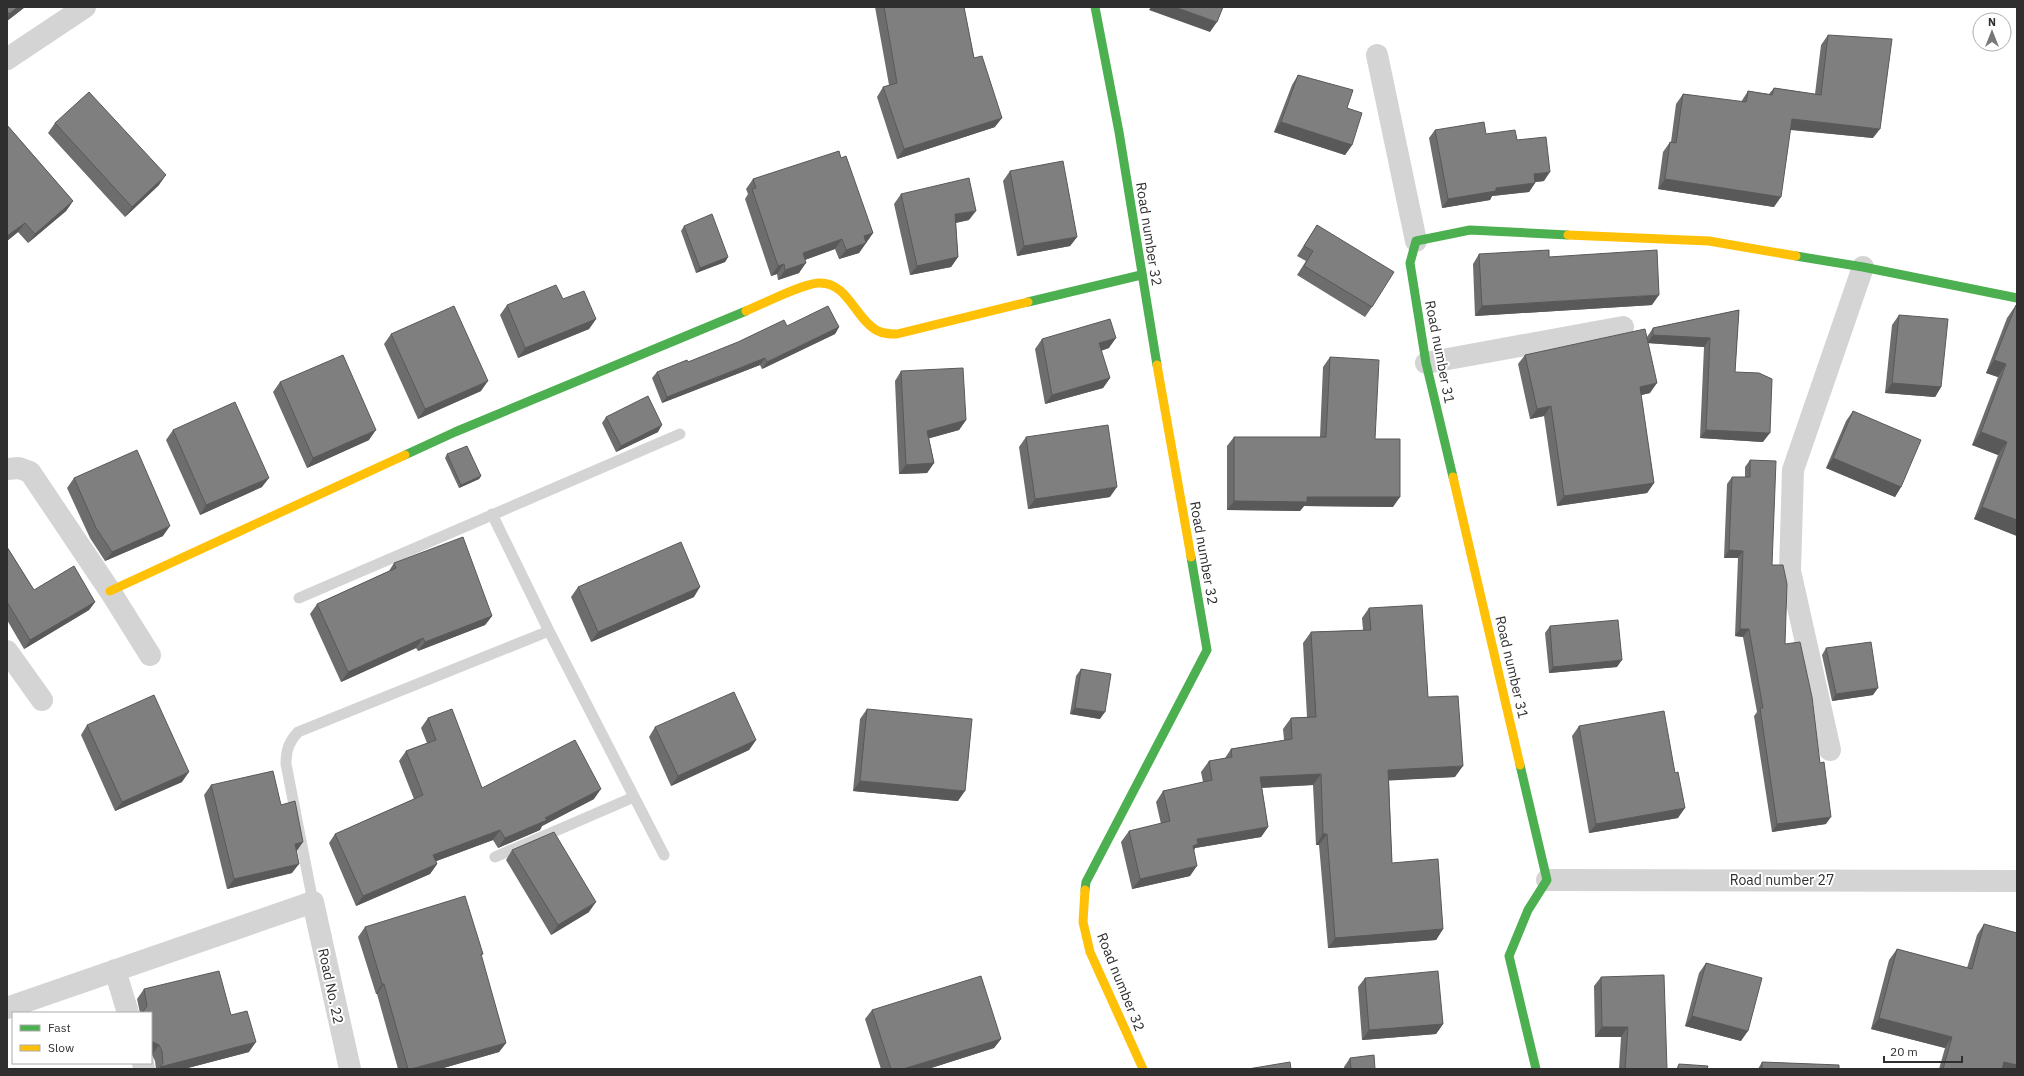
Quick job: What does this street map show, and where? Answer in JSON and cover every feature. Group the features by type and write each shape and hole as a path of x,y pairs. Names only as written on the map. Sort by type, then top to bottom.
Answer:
{"street":[{"path":"7,59 85,7"},
{"name":"Road number 32","path":"1095,7 1119,132 1141,275 1207,650 1086,882 1083,922 1090,952 1143,1069"},
{"path":"1377,55 1416,241 1470,230 1708,241 1863,267 2017,298"},
{"name":"Road number 31","path":"1416,241 1410,263 1426,363 1548,880"},
{"path":"1830,750 1790,571 1793,470 1863,267"},
{"path":"110,591 456,432 803,287 819,283 837,287 875,330 885,334 897,334 1141,275"},
{"path":"1426,363 1623,327"},
{"path":"7,469 18,468 30,472 110,591 150,655"},
{"path":"7,651 42,700"},
{"path":"1536,1069 1509,956 1528,910 1548,880"},
{"name":"Road number 27","path":"1548,880 2017,881"},
{"path":"7,1008 313,902"},
{"name":"Road No. 22","path":"313,902 350,1069"},
{"path":"115,970 128,1012"}],"lane":[{"path":"299,598 680,434"},
{"path":"492,514 549,631 664,855"},
{"path":"313,902 286,764 286,752 289,742 298,732 549,631"},
{"path":"495,857 634,798"}],"building":[{"path":"7,7 18,7 9,14"},
{"path":"884,7 964,7 974,58 982,56 1002,118 904,149 883,87 897,83"},
{"path":"1175,7 1223,7 1217,22"},
{"path":"1828,35 1892,39 1880,129 1792,119 1781,197 1665,179 1670,142 1676,143 1683,94 1746,102 1748,91 1772,95 1774,88 1821,95"},
{"path":"1298,75 1353,90 1347,108 1362,113 1352,145 1281,122"},
{"path":"89,92 166,175 132,207 55,123"},
{"path":"1484,122 1486,134 1515,130 1517,140 1546,137 1550,172 1534,174 1535,183 1496,188 1496,191 1448,199 1435,130"},
{"path":"7,125 73,201 35,234 25,223 7,236"},
{"path":"839,151 841,158 846,156 873,233 864,236 866,243 846,250 842,239 803,253 806,263 785,270 784,264 778,266 752,189 756,188 753,179"},
{"path":"1063,161 1077,237 1024,246 1010,171"},
{"path":"969,178 976,211 955,214 958,257 917,266 901,194"},
{"path":"712,214 728,257 700,268 684,226"},
{"path":"1317,225 1394,272 1372,307 1304,266 1313,251 1304,246"},
{"path":"1549,250 1549,257 1657,250 1659,295 1482,306 1479,254"},
{"path":"556,285 563,299 584,291 596,319 525,348 507,305"},
{"path":"2016,305 2017,520 1982,507 2007,442 1981,432 2006,364 1994,360"},
{"path":"454,306 488,381 425,409 391,334"},
{"path":"828,306 839,327 767,362 765,358 667,397 657,372 687,360 688,362 738,342 784,320 787,326"},
{"path":"1739,310 1735,372 1759,373 1772,379 1770,433 1706,430 1710,338 1653,335 1653,328"},
{"path":"1899,315 1948,319 1941,387 1892,383"},
{"path":"1110,319 1116,338 1099,343 1110,378 1052,395 1042,339"},
{"path":"1645,329 1657,383 1640,387 1654,483 1564,496 1551,406 1537,409 1525,355"},
{"path":"343,355 376,430 313,458 280,382"},
{"path":"1330,357 1379,360 1375,439 1400,439 1400,497 1307,497 1307,502 1234,501 1234,437 1326,437"},
{"path":"963,368 966,420 927,431 934,463 906,465 901,371"},
{"path":"648,396 662,425 621,446 606,417"},
{"path":"235,402 269,478 206,505 173,430"},
{"path":"1853,411 1921,440 1901,487 1833,458"},
{"path":"1108,425 1117,487 1035,499 1026,437"},
{"path":"467,446 481,476 461,485 447,454"},
{"path":"137,450 170,526 112,552 96,528 74,478"},
{"path":"1750,460 1776,461 1772,565 1783,565 1787,584 1785,644 1800,642 1812,697 1820,763 1824,762 1831,817 1777,824 1760,708 1763,708 1749,629 1740,629 1743,551 1729,550 1732,477 1750,477"},
{"path":"463,537 492,616 425,642 423,638 348,672 317,604 396,568 394,563"},
{"path":"681,542 700,587 598,632 578,587"},
{"path":"7,547 34,590 74,566 95,602 30,640 7,602"},
{"path":"1422,605 1428,697 1458,696 1463,766 1388,770 1392,863 1438,859 1443,929 1335,938 1327,834 1323,834 1321,774 1260,777 1268,827 1197,839 1198,844 1193,846 1197,866 1140,879 1129,831 1170,821 1163,791 1212,780 1209,761 1232,757 1231,749 1292,739 1291,718 1316,717 1311,632 1371,630 1369,608"},
{"path":"1618,620 1622,660 1553,667 1550,626"},
{"path":"1871,642 1878,688 1836,694 1826,648"},
{"path":"1081,669 1111,674 1105,712 1075,708"},
{"path":"734,692 756,740 678,776 655,727"},
{"path":"154,695 189,772 122,802 87,725"},
{"path":"452,709 482,788 575,740 601,789 545,818 547,820 505,838 500,830 433,855 437,864 363,896 335,834 423,795 406,751 436,740 428,718"},
{"path":"867,709 972,719 965,791 860,781"},
{"path":"1664,711 1675,773 1678,772 1685,808 1596,824 1579,726"},
{"path":"273,771 281,805 295,801 303,842 295,844 299,864 234,879 211,785"},
{"path":"554,832 596,902 558,925 512,850"},
{"path":"465,896 483,954 481,954 506,1043 408,1069 384,984 382,984 365,927"},
{"path":"1984,924 2017,933 2017,1065 2004,1062 2002,1069 1943,1069 1952,1037 1879,1018 1897,949 1972,969"},
{"path":"1706,963 1762,978 1748,1031 1692,1016"},
{"path":"219,971 231,1015 247,1011 256,1042 160,1067 163,1063 162,1051 159,1045 152,1042 152,1012 143,1012 147,1006 144,989"},
{"path":"1438,971 1443,1024 1369,1030 1365,978"},
{"path":"1664,975 1667,1069 1625,1069 1628,1027 1602,1027 1601,977"},
{"path":"981,976 1001,1039 903,1069 891,1069 872,1010"},
{"path":"1374,1055 1375,1069 1351,1069 1350,1058"},
{"path":"1290,1062 1291,1069 1248,1069"},
{"path":"1762,1062 1839,1065 1839,1069 1762,1069"},
{"path":"1679,1064 1708,1066 1707,1069 1677,1069"}],"traffic: fast":[{"path":"1095,7 1119,132 1157,365"},
{"path":"1453,477 1426,363 1410,263 1416,241 1470,230 1568,235"},
{"path":"1796,256 1863,267 2017,298"},
{"path":"1028,302 1141,275"},
{"path":"405,455 455,432 746,311"},
{"path":"1085,890 1086,882 1207,650 1191,557"},
{"path":"1520,765 1547,880 1528,910 1509,956 1536,1069"}],"traffic: slow":[{"path":"1568,235 1709,241 1796,256"},
{"path":"746,311 810,284 828,284 844,294 862,317 876,330 889,334 897,334 1028,302"},
{"path":"1157,365 1191,557"},
{"path":"110,591 405,455"},
{"path":"1453,477 1520,765"},
{"path":"1085,890 1083,922 1090,952 1143,1069"}]}
